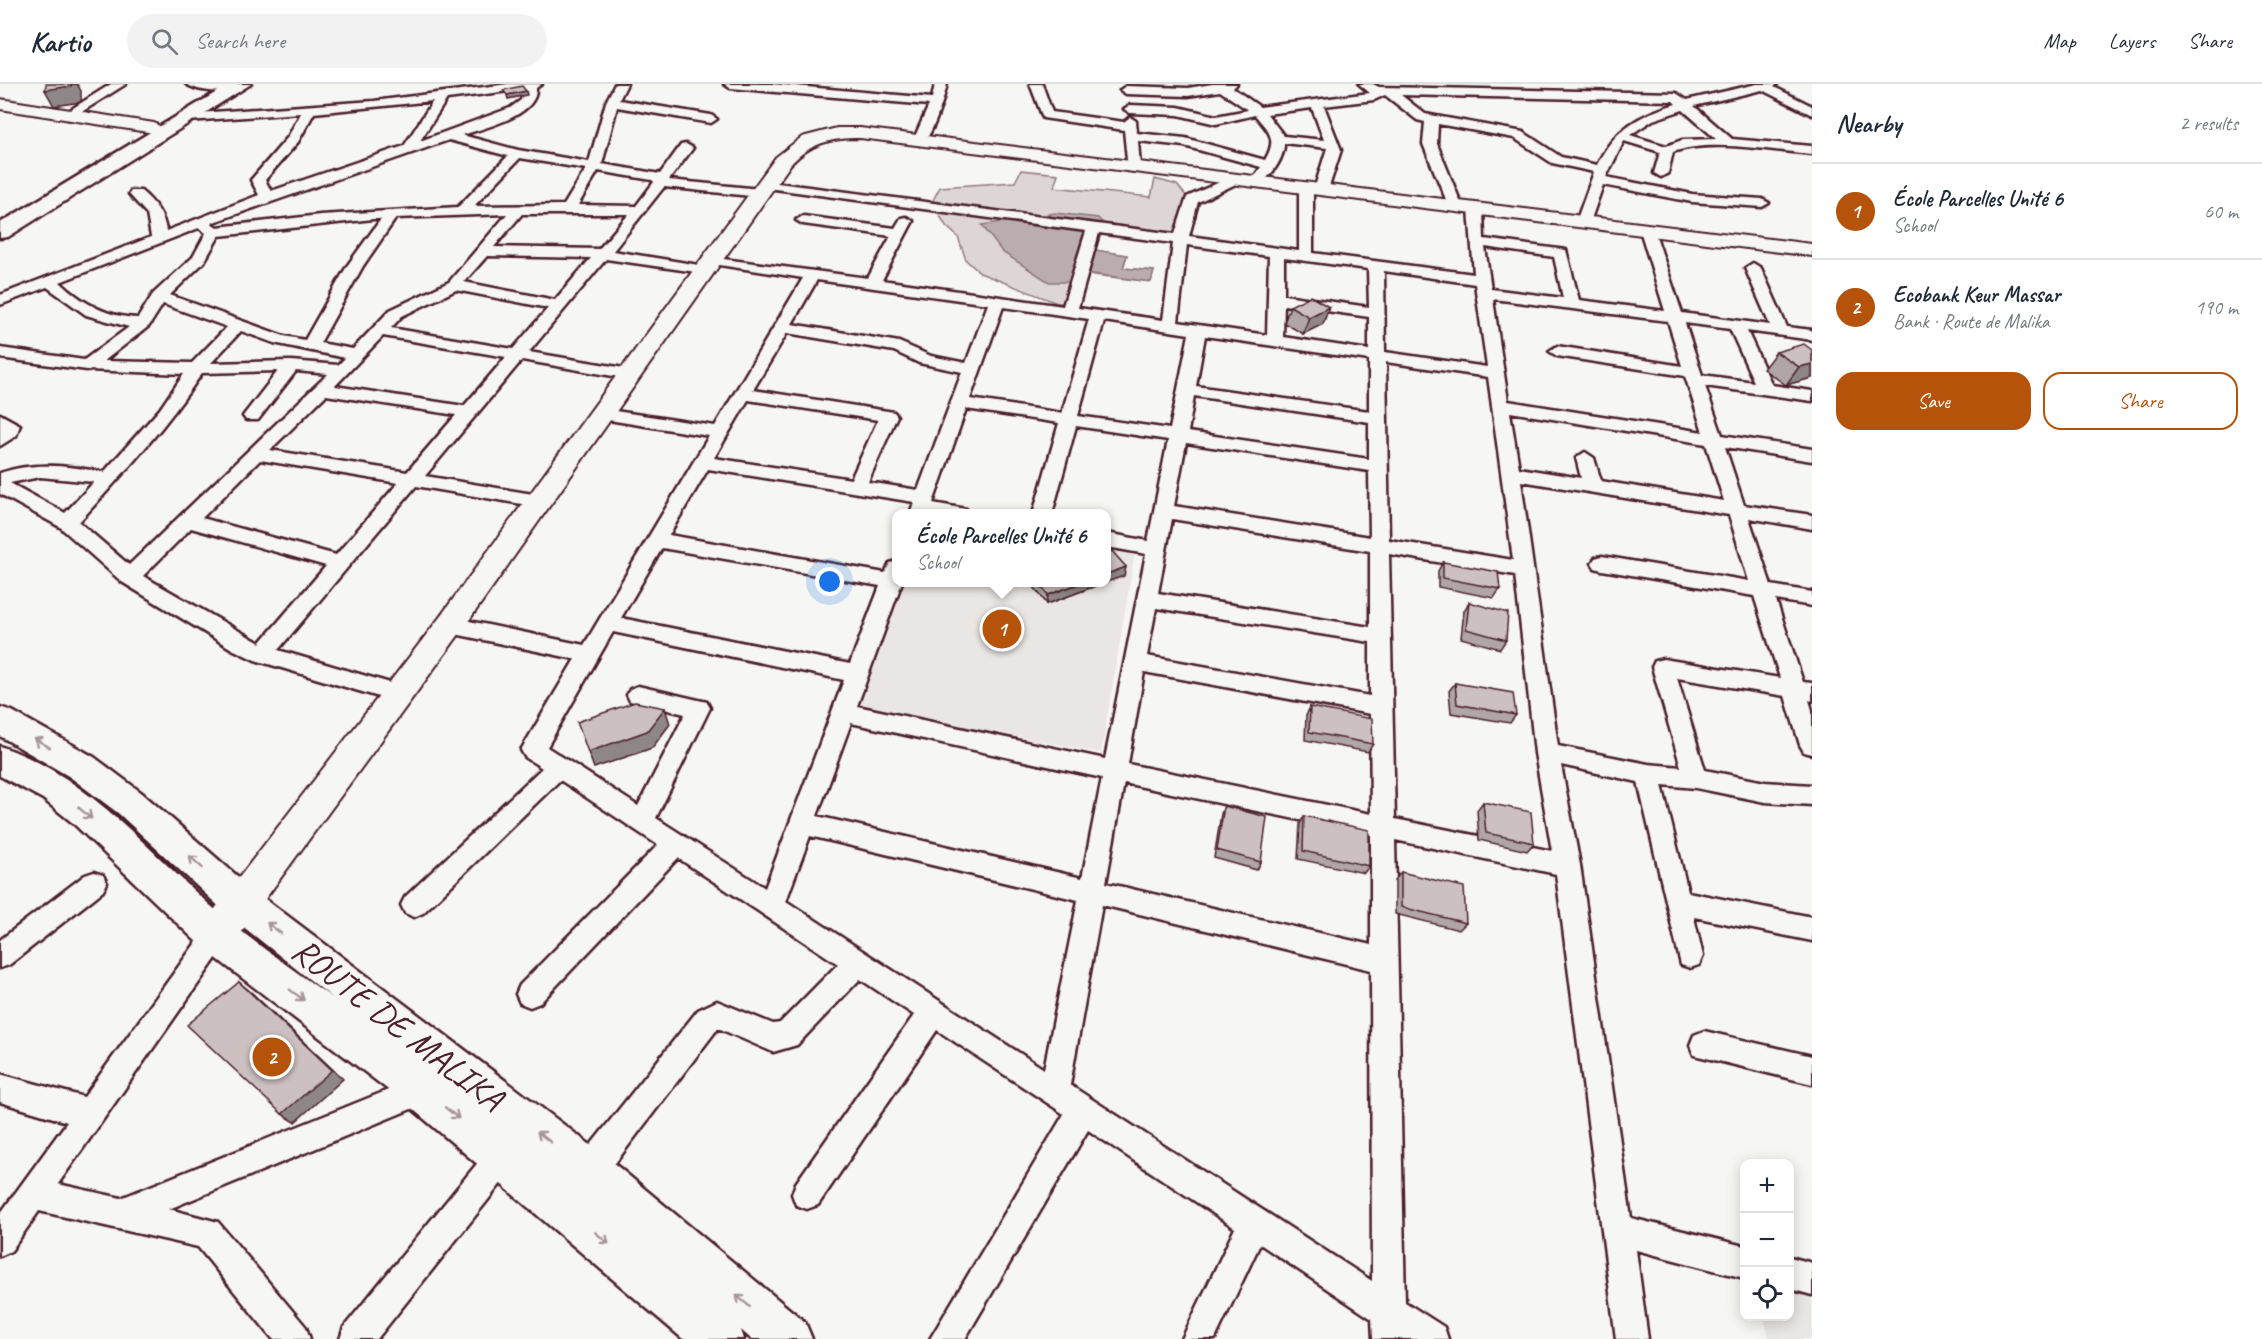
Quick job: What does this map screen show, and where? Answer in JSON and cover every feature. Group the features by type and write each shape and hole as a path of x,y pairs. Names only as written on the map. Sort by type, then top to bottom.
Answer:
{"main road":[{"path":"0,232 188,117 232,85"},
{"path":"0,222 154,128 232,85"},
{"name":"ROUTE DE MALIKA","path":"0,720 82,767 130,803 228,918 423,1090 504,1155 720,1339"},
{"name":"ROUTE DE MALIKA","path":"5,770 55,789 228,918 589,1172 788,1339"}],"street":[{"path":"68,115 120,84"},
{"path":"192,84 232,85"},
{"path":"0,300 267,196 495,120 522,107 530,96 529,84"},
{"path":"188,117 309,111 376,100 536,84"},
{"path":"569,209 594,167 612,102 621,84"},
{"path":"730,84 937,102"},
{"path":"919,141 937,102 942,84"},
{"path":"1036,84 1047,115 1185,142 1270,165"},
{"path":"1133,167 1130,109 1125,87 1188,92 1240,84"},
{"path":"1585,84 1593,95"},
{"path":"1662,84 1728,143"},
{"path":"1220,86 1258,111 1280,139 1333,145"},
{"path":"1377,89 1593,95 1680,101 1757,86 1812,111"},
{"path":"1130,109 1178,111 1216,120 1258,111 1377,96 1377,89"},
{"path":"1377,89 1419,116 1518,135 1557,160 1601,175 1692,198 1762,203"},
{"path":"410,147 450,92"},
{"path":"1583,222 1601,175 1621,136 1642,120 1680,101"},
{"path":"612,102 711,119"},
{"path":"0,105 154,128"},
{"path":"1306,255 1313,189 1334,150 1317,105"},
{"path":"267,196 258,180 293,139 309,111"},
{"path":"1432,119 1430,144 1465,208 1478,242 1524,569 1547,753 1567,865 1632,1339"},
{"path":"0,1240 228,918 335,781 450,625 792,150 815,137 849,133 1812,250"},
{"path":"447,135 517,154 656,177 662,183 764,188 1181,237 1376,265 1572,304 1812,335"},
{"path":"1621,136 1667,150 1682,144 1728,143 1812,150"},
{"path":"1258,182 1270,165 1280,139"},
{"path":"263,654 640,210 686,148"},
{"path":"1661,173 1667,150"},
{"path":"463,210 485,184 517,154"},
{"path":"1170,326 1181,237 1192,200 1234,179"},
{"path":"136,194 159,220 158,240"},
{"path":"873,283 915,204"},
{"path":"201,223 214,232 272,223 392,213 463,210 640,210"},
{"path":"129,577 405,308 454,285 518,210"},
{"path":"310,346 355,266 392,213"},
{"path":"803,220 900,233"},
{"path":"1069,311 1094,227"},
{"path":"1647,230 1765,591 1802,691 1812,745"},
{"path":"87,365 129,336 143,323 159,297 199,259 214,232"},
{"path":"1478,242 1561,253 1572,304"},
{"path":"484,251 603,254 813,274 1496,373"},
{"path":"1275,341 1277,251"},
{"path":"1376,265 1389,1339"},
{"path":"1753,268 1781,331"},
{"path":"813,274 533,750 1432,1339"},
{"path":"49,281 59,291 100,317 121,324 143,323"},
{"path":"454,285 559,306"},
{"path":"159,297 280,340 357,355"},
{"path":"1276,299 1376,313"},
{"path":"922,506 997,301"},
{"path":"1043,509 1098,315"},
{"path":"1736,325 1765,389"},
{"path":"67,522 109,479 166,413 196,369 237,326"},
{"path":"783,327 899,347 912,357 924,361 972,369"},
{"path":"1054,1092 1198,330"},
{"path":"381,331 630,374"},
{"path":"1557,351 1812,396"},
{"path":"4,358 87,365 196,369 291,366 342,370"},
{"path":"252,416 291,366"},
{"path":"322,389 468,412"},
{"path":"1186,390 1377,417"},
{"path":"743,394 888,416 857,486"},
{"path":"959,403 1378,466"},
{"path":"1501,405 1812,455"},
{"path":"602,414 720,432"},
{"path":"0,418 11,425 10,432 0,440"},
{"path":"256,453 539,501"},
{"path":"1585,458 1593,487"},
{"path":"703,462 857,486 938,509"},
{"path":"0,480 27,473 76,474 109,479"},
{"path":"1511,473 1812,522"},
{"path":"0,486 67,522 129,577 240,643 263,654 399,694"},
{"path":"1163,511 1524,569"},
{"path":"187,520 341,563"},
{"path":"657,540 892,574"},
{"path":"1111,541 1156,549"},
{"path":"1602,563 1812,599"},
{"path":"771,906 892,579"},
{"path":"1147,598 1380,636"},
{"path":"608,623 857,674"},
{"path":"450,625 590,654"},
{"path":"1136,662 1381,707"},
{"path":"1696,778 1663,667 1802,691"},
{"path":"638,695 699,708 642,822"},
{"path":"843,712 1567,865"},
{"path":"1547,753 1648,774 1696,778 1765,792 1812,795"},
{"path":"414,905 558,767"},
{"path":"1648,774 1690,956"},
{"path":"800,823 1383,960"},
{"path":"530,994 676,844"},
{"path":"0,956 94,883"},
{"path":"1678,902 1812,929"},
{"path":"589,1172 708,1019 717,1014 773,1038 788,1035 857,963"},
{"path":"807,1194 933,1012"},
{"path":"1704,1045 1812,1070"},
{"path":"0,1088 91,1114"},
{"path":"120,1214 423,1090"},
{"path":"946,1339 1083,1111"},
{"path":"356,1339 504,1155"},
{"path":"33,1194 207,1233 294,1339"},
{"path":"1198,1339 1254,1222"},
{"path":"1618,1230 1740,1261"},
{"path":"1794,1274 1812,1279"}],"shaded area":[{"path":"1021,170 1058,174 1054,187 1151,197 1155,179 1177,185 1187,197 1173,241 1095,230 1088,249 1127,255 1123,268 1154,271 1151,282 1086,274 1075,303 1057,303 980,273 966,260 958,237 946,226 932,202 940,187 1015,182"},
{"path":"1055,213 1098,218 1102,222 1095,230 1088,249 1127,255 1123,268 1154,271 1151,282 1087,273 1083,282 1049,282 1002,252 982,225"},
{"path":"1111,549 1135,552 1101,753 854,705 898,587 1111,587"},
{"path":"1794,1289 1812,1294 1812,1339 1769,1339 1765,1321 1794,1321"}],"building":[{"path":"46,84 72,84 45,90"},
{"path":"522,86 526,91 507,95 503,90"},
{"path":"1310,296 1329,307 1309,317 1290,306"},
{"path":"1804,344 1812,350 1812,364 1799,367 1776,352"},
{"path":"1112,551 1126,567 1111,573"},
{"path":"1443,562 1498,572 1500,589 1443,578"},
{"path":"1042,587 1070,587 1048,595"},
{"path":"1469,602 1508,613 1506,640 1466,629"},
{"path":"1455,683 1513,693 1516,715 1457,704"},
{"path":"635,702 665,708 647,731 588,752 577,722"},
{"path":"1310,707 1372,719 1373,744 1309,732"},
{"path":"1483,802 1531,812 1534,843 1486,833"},
{"path":"1224,806 1267,817 1261,862 1217,850"},
{"path":"1304,816 1369,830 1369,866 1303,851"},
{"path":"1401,872 1464,887 1466,923 1401,907"},
{"path":"239,982 332,1070 282,1114 187,1025"}],"place":[{"name":"École Parcelles Unité 6","path":"1002,629"},
{"name":"Ecobank Keur Massar","path":"272,1057"}]}
